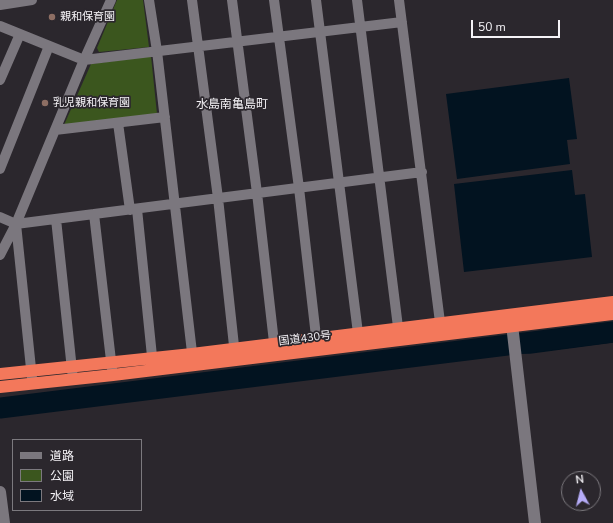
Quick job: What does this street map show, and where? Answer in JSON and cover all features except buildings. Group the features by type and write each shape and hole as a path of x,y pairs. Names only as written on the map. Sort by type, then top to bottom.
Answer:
{"highway":[{"name":"国道430号","path":"317,344 358,333 441,336 511,320 613,302"},
{"name":"国道430号","path":"0,387 113,375 152,364 317,344 360,345 440,323 613,314"},
{"name":"国道430号","path":"0,374 111,362 152,364"}],"street":[{"path":"0,5 32,0"},
{"path":"0,255 16,224 84,60 111,0"},
{"path":"149,0 165,117 192,359"},
{"path":"192,0 218,198 235,354"},
{"path":"232,0 236,42 257,193 275,349"},
{"path":"274,0 299,188 317,344"},
{"path":"316,0 360,345"},
{"path":"358,0 399,334"},
{"path":"399,0 422,172 441,336"},
{"path":"0,26 84,60 402,22"},
{"path":"0,80 20,34"},
{"path":"0,169 49,46"},
{"path":"55,130 165,117"},
{"path":"118,122 133,209 152,364"},
{"path":"0,217 16,224 422,172"},
{"path":"94,214 113,375"},
{"path":"56,219 73,379"},
{"path":"16,224 32,384"},
{"path":"511,320 536,523"},
{"path":"0,492 4,523"}],"green space":[{"path":"117,0 143,0 149,47 99,52 97,48"},
{"path":"151,56 157,114 64,125 91,64"}],"water":[{"path":"569,78 577,139 567,140 570,164 457,179 446,94"},
{"path":"572,170 575,195 585,194 592,257 464,272 454,184"}],"waterway":[{"path":"0,408 613,332"},
{"path":"0,416 498,352 530,352 613,341"}],"place":[{"name":"親和保育園","path":"52,17"},
{"name":"乳児親和保育園","path":"45,103"}],"district":[{"name":"水島南亀島町","path":"232,105"}]}
